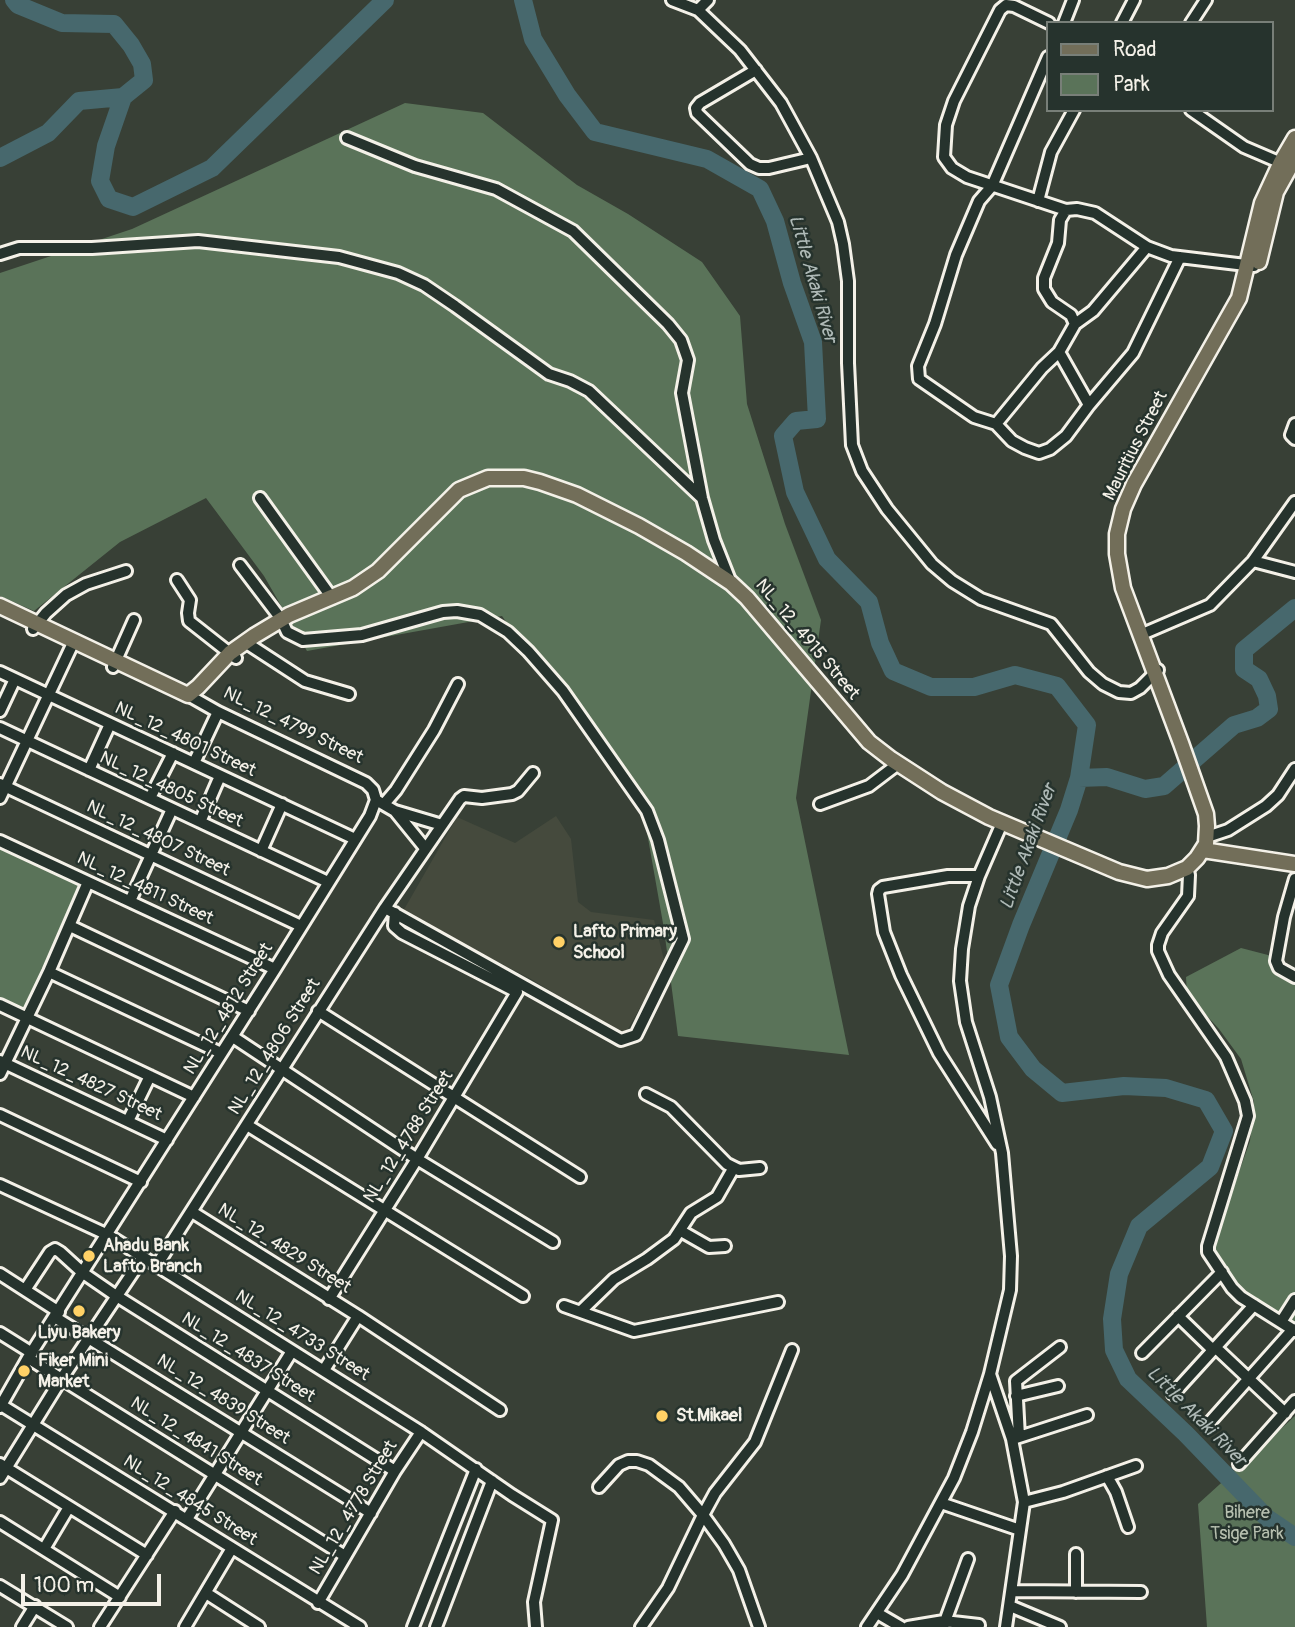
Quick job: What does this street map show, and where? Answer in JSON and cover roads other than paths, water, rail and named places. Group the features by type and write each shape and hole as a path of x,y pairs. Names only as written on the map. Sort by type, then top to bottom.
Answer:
{"main road":[{"name":"Mauritius Street","path":"1209,843 1206,814 1197,782 1142,634 1125,569 1124,538 1129,512 1155,456 1243,309 1253,266 1272,205 1290,164 1295,138"},
{"name":"NL_12_4915 Street","path":"193,698 194,692 247,644 282,622 353,588 378,571 459,490 478,481 504,477 540,482 577,495 662,538 731,583 747,598 869,742 896,766"},
{"name":"NL_12_4915 Street","path":"282,622 369,584 468,491 492,483 523,483 541,487 584,504 642,534 728,588 743,602 865,746 896,766 1001,825 1075,857 1147,879 1188,871"},
{"name":"NL_12_4799 Street","path":"0,606 114,664 193,698"},
{"name":"NL_12_4799 Street","path":"0,613 35,626"},
{"path":"1188,871 1203,863 1209,843 1295,864"}],"street":[{"path":"672,0 698,10 740,50 781,103 811,158 838,222 848,281 850,431 855,457 870,484 932,564 952,581 981,599 1051,624 1089,672 1102,684 1119,692 1131,693 1156,672"},
{"path":"698,10 708,0"},
{"path":"1065,21 1073,0"},
{"path":"1123,21 1134,0"},
{"path":"1192,21 1206,0"},
{"path":"1046,22 1014,6 1006,5 1000,10 954,101 944,137 944,157 952,167 967,177 1038,201 1066,210 1077,209 1095,213 1147,247 1180,257 1253,266"},
{"path":"1046,62 992,186 979,201 956,255 917,373 919,379 963,411 996,425 1012,441 1039,453 1050,449 1066,436 1133,353 1180,257"},
{"path":"756,70 699,103 697,113 750,164 769,168 811,158"},
{"path":"1038,201 1051,152 1073,112"},
{"path":"1194,112 1244,147 1290,164"},
{"path":"346,138 415,166 496,189 572,231 668,324 681,340 688,360 682,393 702,498 714,540 731,583"},
{"path":"1066,210 1060,220 1058,243 1044,278 1044,289 1052,302 1071,315 1075,324"},
{"path":"0,254 19,248 92,248 198,241 339,257 398,273 424,285 549,374 589,391 702,498"},
{"path":"996,425 1042,368 1059,352 1075,324 1093,311 1147,247"},
{"path":"1059,352 1089,405"},
{"path":"1295,424 1292,435 1295,439"},
{"path":"260,498 332,597"},
{"path":"1142,634 1210,605 1253,561 1295,502"},
{"path":"1253,561 1295,572"},
{"path":"240,565 291,635 303,640 362,635 443,612 466,611 480,615 508,632 563,691 647,811 658,840 683,939 636,1035 621,1040 390,910"},
{"path":"35,626 66,595 86,584 126,572"},
{"path":"177,580 190,600 187,617 192,624 233,656"},
{"path":"114,664 134,620"},
{"path":"0,798 3,785 73,644"},
{"path":"247,644 305,681 349,694"},
{"name":"NL_12_4801 Street","path":"0,672 355,839"},
{"path":"0,711 15,679"},
{"name":"NL_12_4812 Street","path":"2,1399 58,1315 355,839 380,802 396,790 434,730 458,684"},
{"name":"NL_12_4799 Street","path":"193,698 366,783 380,802 395,811 425,848"},
{"path":"194,763 218,712"},
{"path":"89,770 110,724"},
{"name":"NL_12_4805 Street","path":"0,728 328,882"},
{"path":"149,798 173,753"},
{"path":"820,804 869,786 896,766"},
{"path":"1209,843 1266,806 1278,795 1295,769"},
{"name":"NL_12_4806 Street","path":"157,1265 318,1011 390,910 425,848 464,796 482,798 512,794 518,791 533,773"},
{"path":"200,822 220,776"},
{"name":"NL_12_4807 Street","path":"3,785 301,926"},
{"path":"261,851 282,804"},
{"path":"130,901 172,809"},
{"path":"395,811 442,825"},
{"path":"867,1627 902,1575 941,1503 972,1432 990,1374 1010,1290 1012,1256 1002,1153 990,1097 966,1022 960,982 969,906 1001,825"},
{"name":"NL_12_4811 Street","path":"0,841 275,969"},
{"path":"1188,871 1188,895 1162,933 1158,951 1169,975 1226,1057 1248,1116 1208,1252 1236,1292 1294,1330 1210,1422"},
{"path":"979,876 948,876 883,887 878,894 884,932 901,975 939,1053 1002,1153"},
{"path":"1295,879 1276,957 1279,968 1295,977"},
{"path":"2,1066 49,972 88,882"},
{"name":"NL_12_4788 Street","path":"329,1299 418,1158 517,992 402,933 394,926 390,910"},
{"path":"69,926 249,1011"},
{"path":"49,972 222,1054"},
{"path":"0,1005 194,1097"},
{"path":"318,1011 580,1177"},
{"path":"233,1037 553,1242"},
{"name":"NL_12_4827 Street","path":"2,1066 167,1140"},
{"path":"128,1121 150,1076"},
{"path":"646,1094 671,1107 733,1169 760,1168"},
{"path":"0,1115 141,1182"},
{"path":"247,1125 523,1296"},
{"path":"581,1311 614,1279 662,1249 681,1231 691,1213 717,1197 733,1169"},
{"name":"NL_12_4733 Street","path":"0,1185 108,1235 421,1432 552,1520 534,1602 536,1627"},
{"name":"NL_12_4829 Street","path":"192,1212 500,1410"},
{"path":"681,1231 709,1247 726,1246"},
{"name":"NL_12_4837 Street","path":"25,1290 50,1252 55,1249 115,1296 395,1471"},
{"path":"0,1478 3,1466 142,1257"},
{"path":"1142,1353 1222,1272"},
{"name":"NL_12_4839 Street","path":"0,1274 90,1337 371,1513"},
{"path":"1281,1322 1295,1300"},
{"path":"564,1306 634,1331 778,1302"},
{"path":"1173,1394 1254,1305"},
{"path":"1178,1316 1285,1413"},
{"name":"NL_12_4829 Street","path":"324,1370 358,1317"},
{"name":"NL_12_4841 Street","path":"0,1333 61,1378 345,1556"},
{"path":"1006,1627 1024,1502 1015,1438 1015,1387 1020,1377 1060,1347"},
{"path":"642,1627 668,1588 715,1493 755,1442 792,1350"},
{"path":"187,1519 292,1351"},
{"path":"990,1374 1015,1438"},
{"path":"1016,1396 1058,1386"},
{"name":"NL_12_4845 Street","path":"2,1399 33,1424 175,1511 318,1603 343,1623 360,1627"},
{"path":"1239,1464 1295,1401"},
{"path":"1015,1438 1087,1415"},
{"name":"NL_12_4778 Street","path":"318,1603 395,1471 421,1432"},
{"path":"598,1487 620,1465 628,1461 649,1465 679,1487 724,1544 739,1570 759,1627"},
{"path":"3,1466 146,1555"},
{"path":"1024,1502 1063,1492 1136,1466"},
{"path":"413,1627 476,1469"},
{"path":"1107,1476 1116,1492 1128,1527"},
{"path":"436,1627 492,1481"},
{"path":"941,1503 1020,1530"},
{"path":"44,1549 69,1507"},
{"path":"100,1627 175,1511"},
{"path":"2,1528 44,1549 120,1597"},
{"path":"185,1627 232,1548"},
{"path":"1076,1554 1076,1592"},
{"path":"943,1624 968,1559"},
{"path":"0,1586 67,1627"},
{"path":"1012,1591 1141,1592"},
{"path":"206,1593 259,1627"},
{"path":"22,1627 35,1606"},
{"path":"1010,1606 1060,1627"},
{"path":"877,1613 901,1627"},
{"path":"908,1627 979,1625"}],"waterway":[{"name":"Little Akaki River","path":"14,0 18,5 62,23 114,24 142,64 144,80 123,97 106,146 100,181 109,199 133,207 212,168 385,0"},
{"name":"Little Akaki River","path":"523,0 533,39 567,95 595,132 707,159 760,189 775,221 792,283 813,342 817,419 796,421 783,436 795,492 827,559 869,602 880,643 893,671 931,687 974,687 1015,675 1057,686 1087,725 1079,778 1069,810 999,985 1009,1037 1033,1069 1062,1093 1124,1086 1166,1088 1206,1100 1224,1131 1210,1167 1139,1226 1119,1274 1112,1319 1114,1350 1128,1379 1186,1434 1267,1518 1295,1537"},
{"path":"0,158 48,133 79,101 123,97"},
{"path":"1079,778 1107,777 1145,789 1164,786 1234,725 1257,718 1269,709 1267,696 1259,679 1244,669 1244,650 1295,608"}],"place":[{"name":"Lafto Primary School","path":"559,942"},
{"name":"Ahadu Bank Lafto Branch","path":"89,1256"},
{"name":"Liyu Bakery","path":"79,1311"},
{"name":"Fiker Mini Market","path":"24,1371"},
{"name":"St.Mikael","path":"662,1416"}],"park label":[{"name":"Bihere Tsige Park","path":"1247,1523"}]}
